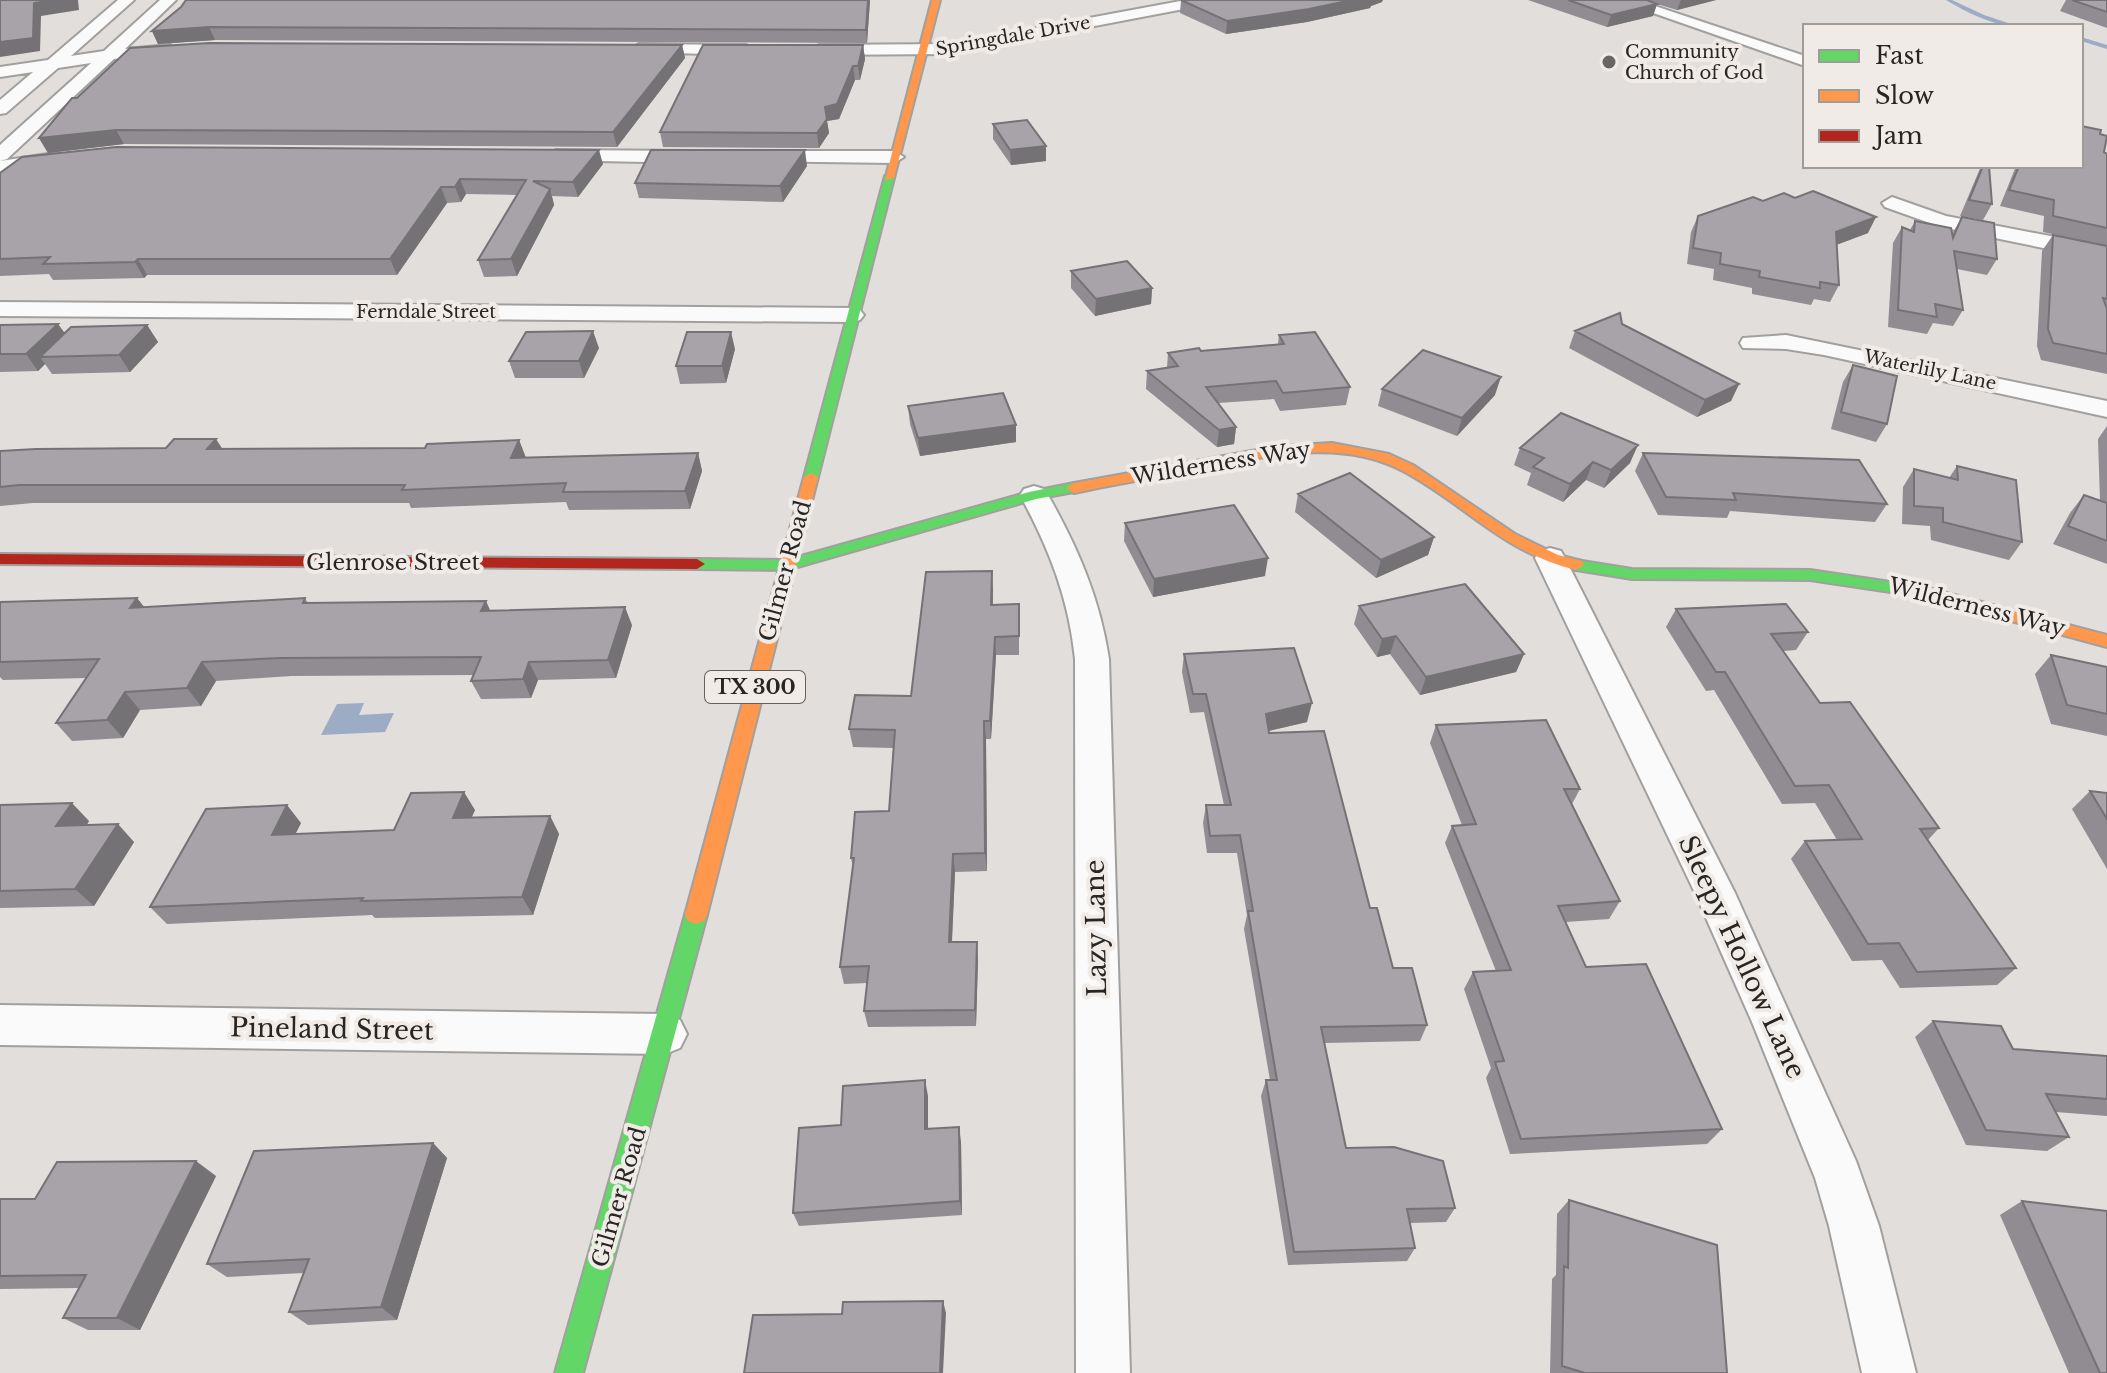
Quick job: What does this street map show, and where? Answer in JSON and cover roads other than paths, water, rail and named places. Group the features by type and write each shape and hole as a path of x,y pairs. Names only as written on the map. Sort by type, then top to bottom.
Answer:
{"main road":[{"name":"Gilmer Road","path":"569,1373 665,1034 936,0"},
{"name":"Wilderness Way","path":"787,565 1034,495 1285,449 1346,449 1406,467 1494,529 1550,558 1632,574 1810,575 1872,582 1986,606 2107,641"},
{"name":"Glenrose Street","path":"0,559 787,565"}],"street":[{"path":"0,109 127,0"},
{"path":"0,155 169,0"},
{"name":"Springdale Drive","path":"795,50 922,51 977,45 1210,0"},
{"path":"1623,0 1803,60"},
{"path":"0,72 109,55 185,49"},
{"path":"621,49 764,50"},
{"path":"541,156 710,157"},
{"path":"0,167 75,157"},
{"path":"741,157 894,157"},
{"path":"1892,203 1941,221 2107,254"},
{"name":"Ferndale Street","path":"0,309 852,315"},
{"name":"Waterlily Lane","path":"1752,343 1786,342 1824,348 2107,409"},
{"name":"Lazy Lane","path":"1034,495 1077,580 1086,613 1092,659 1103,1373"},
{"name":"Sleepy Hollow Lane","path":"1550,558 1715,893 1780,1036 1839,1178 1854,1226 1889,1373"},
{"name":"Pineland Street","path":"0,1025 665,1034"}],"water":[{"path":"364,703 359,715 394,713 385,732 321,735 337,704"}],"waterway":[{"path":"1948,0 2008,24"},
{"path":"2083,40 2107,47"}],"place":[{"name":"Community Church of God","path":"1609,62"}]}
